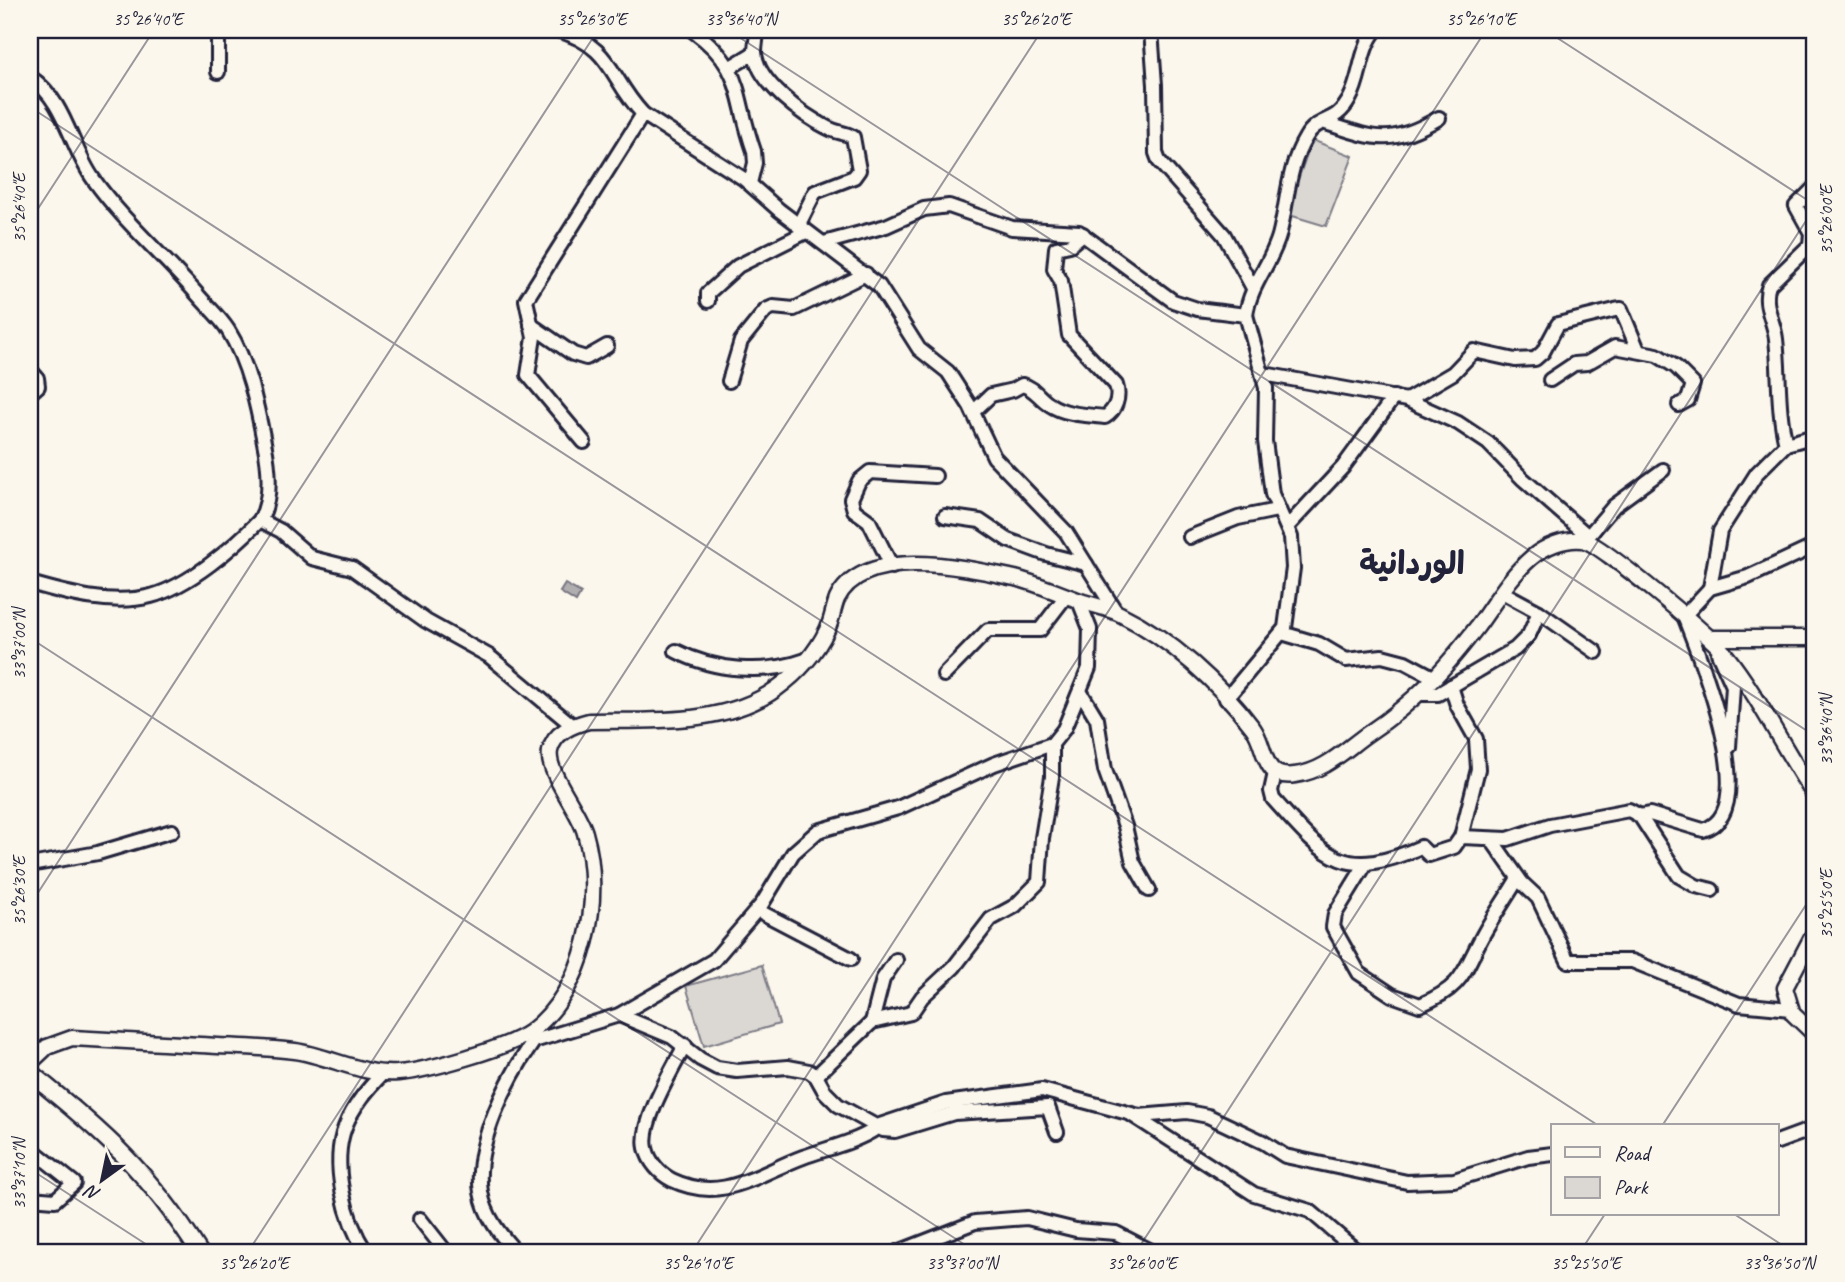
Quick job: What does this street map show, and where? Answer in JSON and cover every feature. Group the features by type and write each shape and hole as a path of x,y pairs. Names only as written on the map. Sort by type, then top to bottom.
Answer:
{"main road":[{"path":"30,1073 125,1154 169,1205 199,1252"}],"street":[{"path":"218,30 218,72"},
{"path":"557,30 585,41 603,54 632,103 643,114 750,183 802,229 866,274 889,298 919,349 948,372 973,412 994,457 1066,532 1116,612"},
{"path":"692,30 720,51 729,68 754,151 755,163 750,183"},
{"path":"708,301 708,293 738,266 802,229 815,192 854,177 859,170 853,137 826,128 793,107 761,70 754,54 757,30"},
{"path":"1151,30 1156,153 1159,161 1224,235 1253,288"},
{"path":"1226,699 1282,633 1289,615 1293,568 1293,545 1287,526 1277,510 1265,441 1264,374 1246,315 1253,288 1279,236 1286,187 1298,153 1307,135 1322,122 1336,117 1344,110 1354,91 1367,40 1376,30"},
{"path":"729,68 754,54"},
{"path":"30,77 65,120 87,169 116,210 180,274 227,328 236,345 253,395 268,459 267,500 260,520 223,554 172,587 153,596 88,598 30,583"},
{"path":"584,442 528,375 534,343 526,308 528,293 567,238 643,114"},
{"path":"1322,122 1390,139 1413,133 1438,118"},
{"path":"1786,444 1777,372 1776,338 1767,293 1769,285 1810,245 1811,233 1796,206 1815,187"},
{"path":"824,243 941,206 960,209 1012,228 1083,234 1111,258 1172,300 1189,308 1246,315"},
{"path":"973,412 991,395 1013,390 1022,384 1030,386 1049,404 1065,412 1105,417 1112,413 1118,399 1116,385 1069,335 1062,288 1054,269 1056,248 1070,245 1083,234"},
{"path":"729,381 741,341 766,310 773,307 794,309 866,274"},
{"path":"1287,526 1343,467 1400,398 1453,373 1474,351 1515,360 1535,359 1543,352 1558,324 1621,309 1638,350"},
{"path":"531,325 573,354 586,358 607,346"},
{"path":"1550,380 1574,364 1587,363 1615,347 1638,350 1657,355 1676,367 1693,384 1691,397 1679,405"},
{"path":"30,370 37,378 38,386 30,393"},
{"path":"1264,374 1400,398 1458,423 1488,443 1523,480 1586,538 1710,638 1730,661 1815,796"},
{"path":"1710,588 1714,552 1723,525 1757,473 1786,444 1815,436"},
{"path":"516,1252 494,1226 485,1207 480,1169 499,1106 531,1037 567,987 580,956 589,923 591,881 588,844 580,816 555,775 550,759 553,743 572,725 589,721 691,717 724,711 773,691 806,660 830,625 835,603 844,589 867,571 924,565 980,571 1025,581 1116,612 1175,650 1254,729 1262,754 1275,773 1290,776 1331,763 1421,694 1535,555 1560,542 1586,538 1614,506 1663,470"},
{"path":"892,567 869,521 854,510 850,499 854,490 859,481 870,472 935,476"},
{"path":"1190,537 1238,518 1277,510"},
{"path":"945,516 980,521 1008,540 1046,554 1086,564"},
{"path":"260,520 281,531 312,558 352,568 426,621 489,656 572,725"},
{"path":"1684,616 1710,588 1748,577 1815,546"},
{"path":"1502,592 1539,612 1597,652"},
{"path":"944,675 988,630 1040,630 1072,598"},
{"path":"30,1063 47,1047 72,1038 295,1051 382,1074 414,1071 531,1037 619,1016 714,960 757,910 793,853 818,831 898,808 994,764 1052,744 1064,729 1089,668 1090,629 1072,598"},
{"path":"1421,694 1438,694 1523,642 1539,612"},
{"path":"1684,616 1703,668 1728,757"},
{"path":"1282,633 1319,644 1346,660 1382,656 1405,662 1436,678"},
{"path":"1710,638 1815,638"},
{"path":"1640,816 1650,814 1703,830 1717,824 1727,807 1733,686 1710,638"},
{"path":"676,651 706,663 741,669 791,666 806,660"},
{"path":"1275,773 1270,791 1273,799 1315,844 1334,858 1365,865 1421,847 1429,855 1454,847 1461,837 1478,769 1476,738 1458,709 1451,686"},
{"path":"1080,691 1097,719 1105,770 1125,826 1130,855 1149,890"},
{"path":"872,1022 911,1013 928,989 954,967 991,919 1015,906 1036,887 1040,876 1042,838 1052,785 1052,744"},
{"path":"1461,837 1508,839 1550,825 1625,809 1640,816 1679,876 1696,886 1712,890"},
{"path":"30,865 98,853 172,831"},
{"path":"1491,839 1518,878 1541,904 1568,961 1632,961 1723,999 1755,1007 1790,1009"},
{"path":"1365,865 1335,914 1333,927 1359,973 1392,995 1420,1005 1442,995 1462,977 1483,934 1518,878"},
{"path":"757,910 851,959"},
{"path":"1815,930 1785,988 1790,1009 1815,1035"},
{"path":"817,1076 872,1022 883,979 896,960"},
{"path":"619,1016 662,1032 717,1068 737,1071 788,1067 803,1069 817,1076 828,1097 875,1127 895,1131 942,1115 967,1111 1048,1108 1057,1132"},
{"path":"685,1045 650,1118 645,1136 646,1149 653,1165 678,1183 705,1190 739,1186 806,1156 858,1140 875,1127 946,1103 1032,1090 1058,1092 1131,1114 1254,1194 1310,1211 1358,1252"},
{"path":"366,1252 350,1223 340,1151 344,1129 354,1107 382,1074"},
{"path":"1131,1114 1187,1112 1208,1116 1285,1156 1407,1182 1454,1180 1528,1157 1551,1154"},
{"path":"1778,1142 1815,1128"},
{"path":"30,1149 75,1183 55,1200 30,1198"},
{"path":"898,1252 975,1222 1027,1217 1076,1230 1116,1233 1153,1252"},
{"path":"420,1219 446,1252"}],"green space":[{"path":"1312,140 1353,156 1326,226 1286,214"},
{"path":"762,965 779,1024 704,1046 686,986"}],"shaded area":[{"path":"565,584 581,593 576,602 560,592"}],"district":[{"name":"الوردانية","path":"1412,563"}]}
